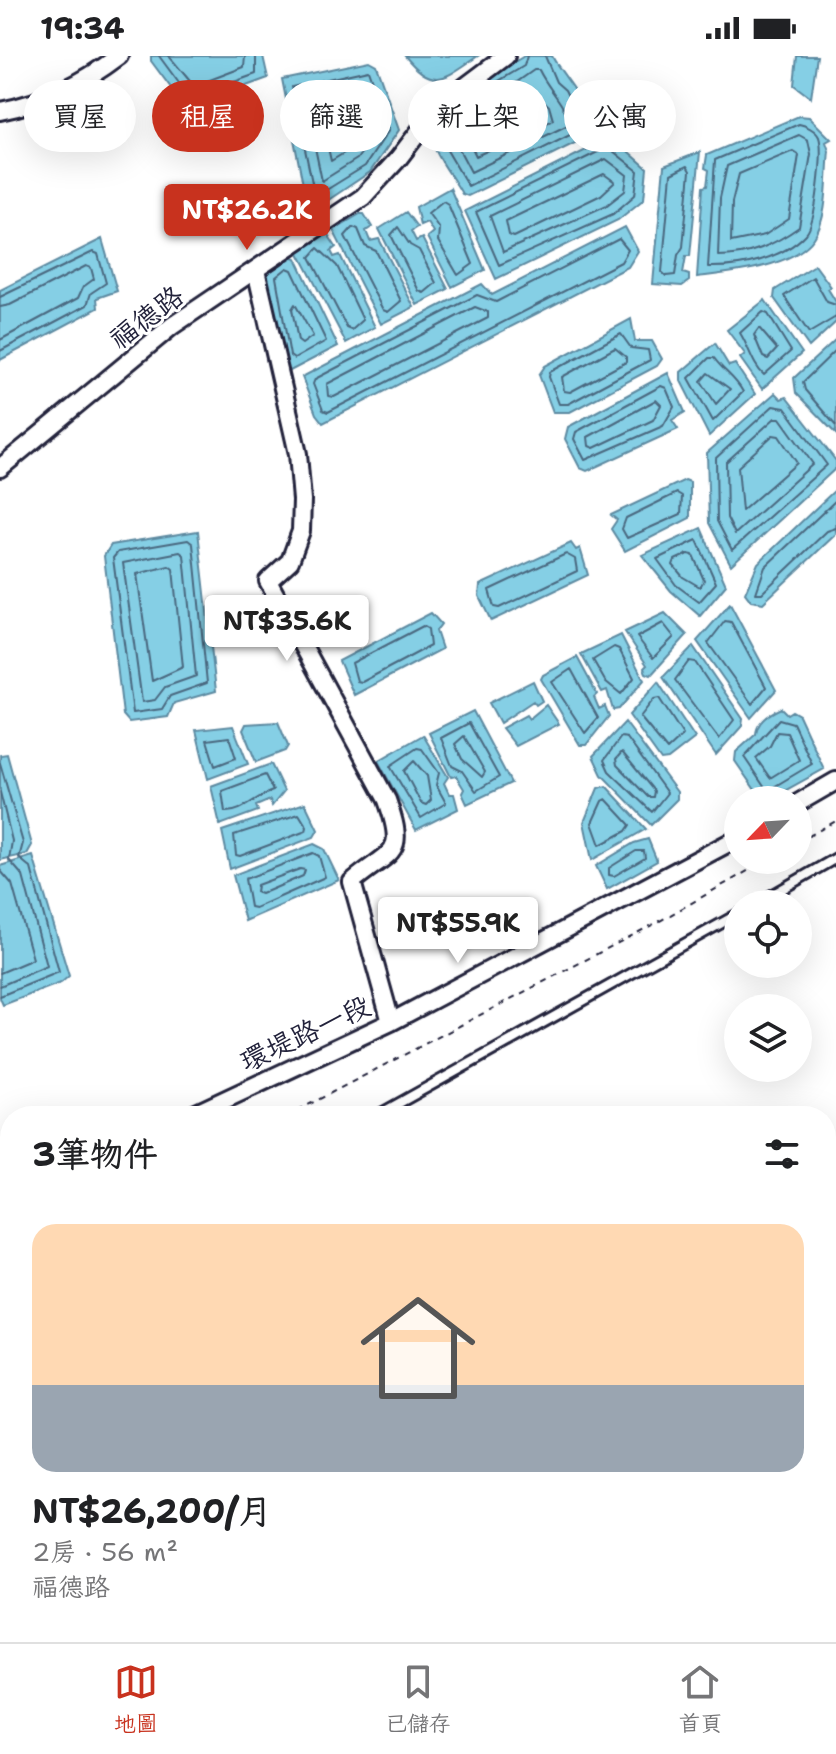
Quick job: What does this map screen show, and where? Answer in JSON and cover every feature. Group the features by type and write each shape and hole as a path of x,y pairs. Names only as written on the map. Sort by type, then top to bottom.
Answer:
{"street":[{"path":"0,111 31,105 74,87 119,56"},
{"name":"福德路","path":"0,468 172,326 363,197 398,159 438,107 506,56"},
{"path":"256,270 298,454 302,500 301,531 290,561 268,581 387,800 395,821 398,839 392,853 352,882 391,1022"},
{"path":"812,795 836,781"},
{"name":"環堤路一段","path":"211,1106 391,1022 724,845"}],"lane":[{"path":"780,890 836,858"},
{"path":"394,1106 724,922"}],"path":[{"path":"812,834 836,821"},
{"path":"306,1106 658,922 742,874"}],"water":[{"path":"151,56 263,56 268,78 165,80 151,61"},
{"path":"405,56 478,56 448,75 432,78"},
{"path":"524,56 552,56 568,80 564,80 564,148 468,196 462,194 437,152 548,152 548,80 485,80"},
{"path":"797,56 817,56 811,98 794,85"},
{"path":"369,61 376,65 381,80 282,80"},
{"path":"392,110 399,130 392,140"},
{"path":"799,116 809,117 831,139 826,142 829,151 825,207 814,238 804,248 776,262 743,271 697,277 703,187 707,186 709,170 705,168 707,155"},
{"path":"296,152 384,152 370,172 312,211 308,210"},
{"path":"582,152 629,152 647,168 644,199 618,220 496,279 465,211"},
{"path":"700,152 690,256 686,256 683,273 689,275 689,281 682,286 653,284 664,166"},
{"path":"450,188 485,270 452,287 427,237 433,232 427,222 420,225 416,207"},
{"path":"406,212 417,227 411,231 416,241 422,238 448,289 417,305 379,229"},
{"path":"364,214 372,227 366,231 370,241 379,239 414,307 381,324 333,230"},
{"path":"625,227 638,251 628,267 323,423 316,414 302,377 482,284 492,295"},
{"path":"327,233 336,247 331,251 334,257 340,255 375,327 346,343 298,251"},
{"path":"102,239 117,291 97,298 98,308 0,360 0,290"},
{"path":"290,256 296,258 338,346 288,372 284,369 266,271"},
{"path":"815,265 831,287 828,289 836,302 836,322 809,347 774,298 775,290"},
{"path":"765,300 802,353 762,389 740,358 745,354 727,330"},
{"path":"631,319 635,341 652,341 662,359 657,366 570,412 553,412 539,375 545,366"},
{"path":"836,339 836,434 796,393 794,378"},
{"path":"715,343 729,366 735,364 755,394 709,436 681,381 681,372"},
{"path":"668,373 685,412 672,420 678,429 587,471 580,468 565,439 568,427"},
{"path":"775,393 781,399 786,397 836,461 836,468 731,565 709,523 707,453"},
{"path":"685,480 690,482 690,518 625,551 611,529 617,520 611,515"},
{"path":"836,489 836,534 763,603 751,601 745,593 758,563"},
{"path":"701,528 726,585 700,616 671,591 642,555"},
{"path":"198,531 216,691 174,703 168,717 129,722 123,715 104,556 111,545"},
{"path":"571,543 576,550 580,548 588,575 491,621 479,596 480,585"},
{"path":"730,604 776,690 751,718 697,641"},
{"path":"431,613 441,624 436,631 442,649 354,695 339,661"},
{"path":"665,613 687,635 651,675 646,673 644,668 647,665 625,632"},
{"path":"621,635 644,680 619,709 613,710 607,690 602,692 581,654"},
{"path":"693,646 743,719 742,726 716,755 663,677"},
{"path":"577,657 597,694 594,697 599,709 605,706 609,716 586,745 580,745 541,679"},
{"path":"533,681 542,701 536,705 533,701 500,723 489,703"},
{"path":"658,682 695,738 668,759 661,760 629,715"},
{"path":"546,705 559,724 516,746 502,728 526,715 529,719"},
{"path":"781,708 787,714 792,711 799,715 824,769 793,786 752,786 735,761 736,752 756,734 759,725"},
{"path":"473,711 511,783 467,804 462,793 464,789 456,776 451,777 429,733"},
{"path":"278,722 288,746 285,751 256,762 243,730 246,724"},
{"path":"625,722 677,792 677,799 651,825 602,775 593,756"},
{"path":"233,726 248,764 208,779 196,730"},
{"path":"423,735 448,777 444,783 449,794 454,794 458,809 416,830 378,761"},
{"path":"7,754 32,845 27,854 0,860 0,755"},
{"path":"271,764 284,791 272,806 270,800 256,806 258,811 220,825 211,786"},
{"path":"606,786 646,829 592,860 584,822 598,788"},
{"path":"305,803 318,830 314,837 230,869 222,831"},
{"path":"648,839 657,861 607,889 596,866 634,843"},
{"path":"314,844 324,849 339,880 245,921 233,875"},
{"path":"33,856 69,976 61,983 3,1005 0,998 0,866"}]}
